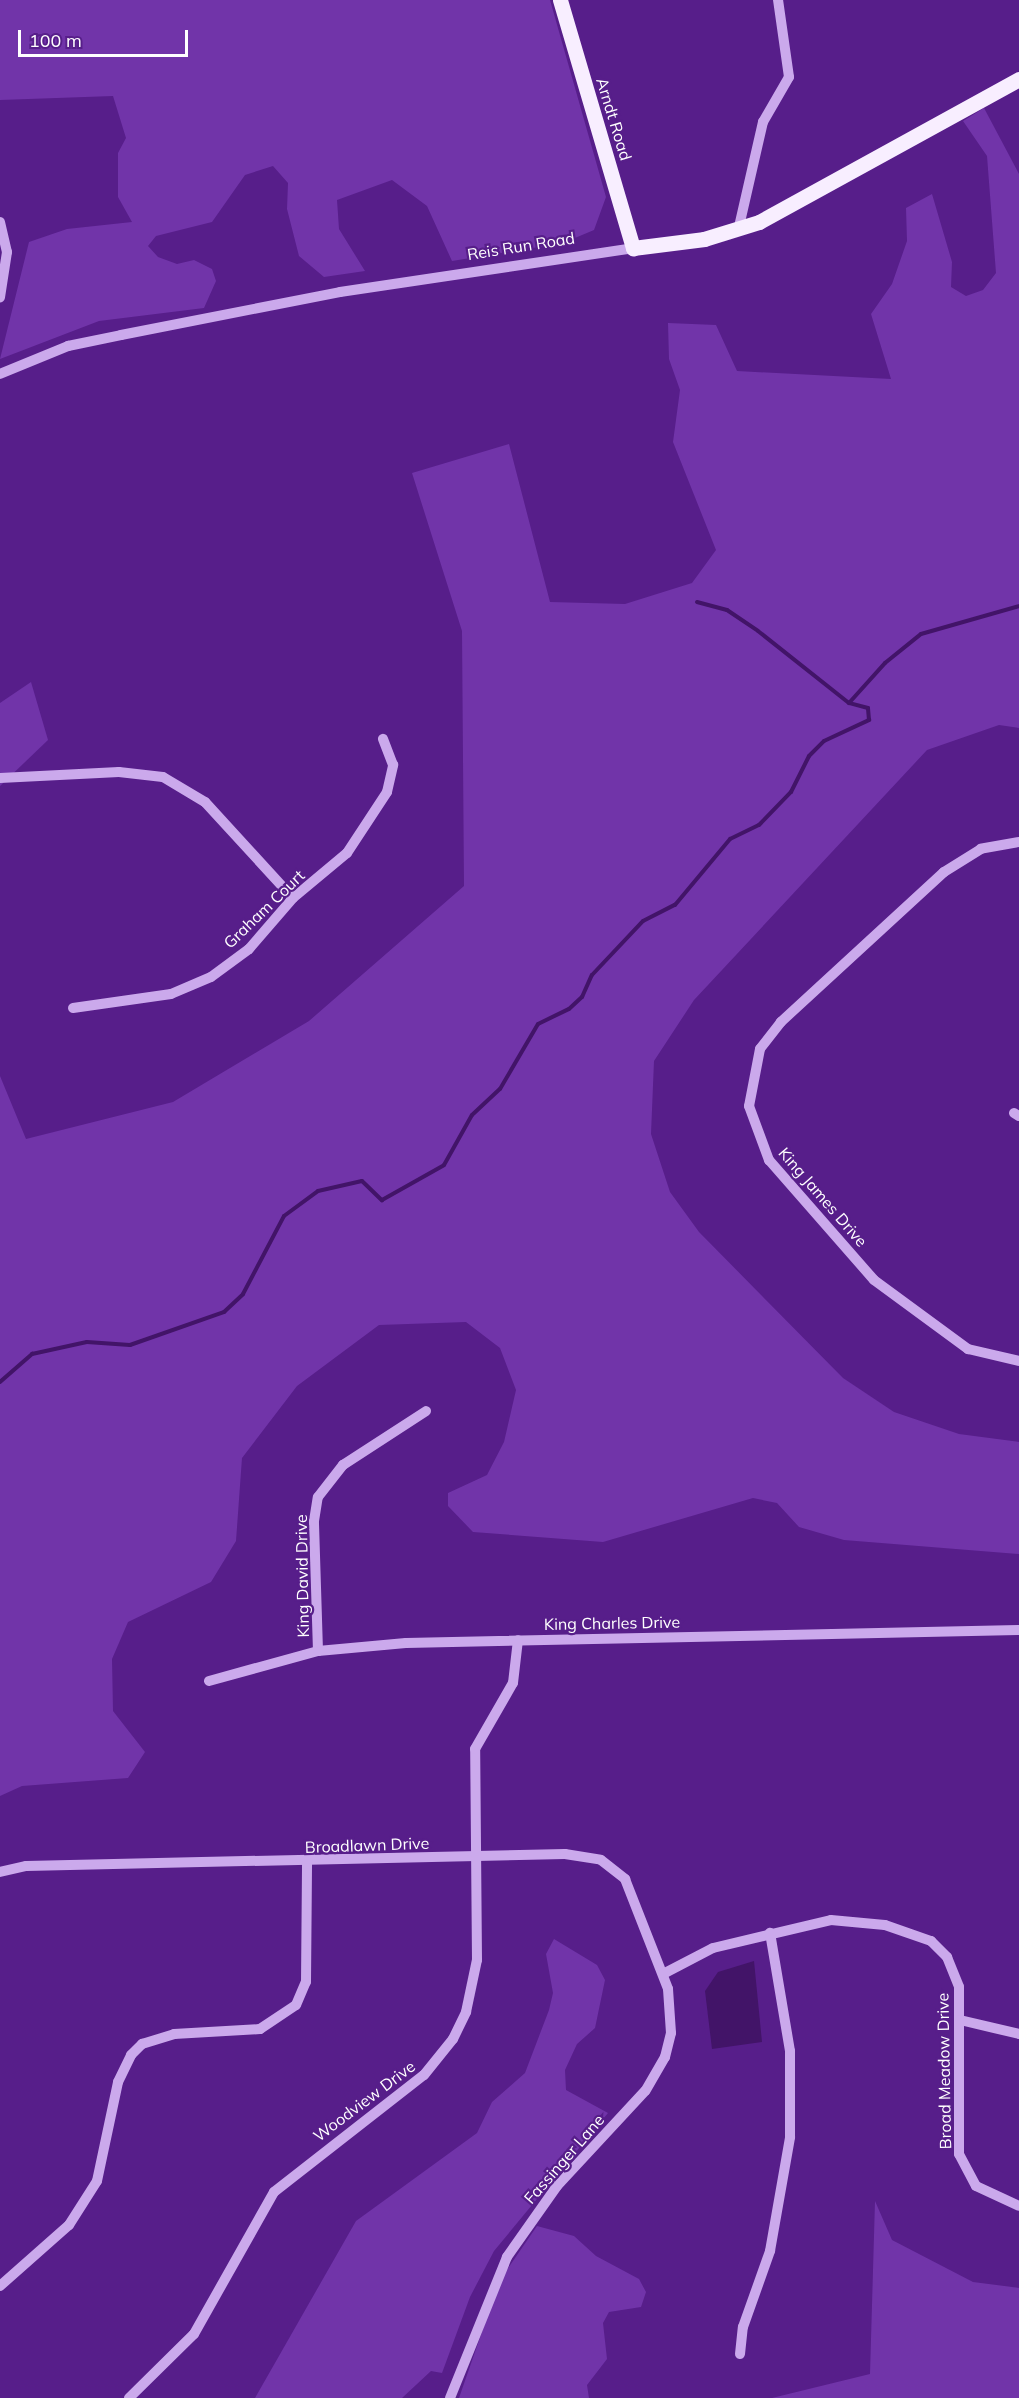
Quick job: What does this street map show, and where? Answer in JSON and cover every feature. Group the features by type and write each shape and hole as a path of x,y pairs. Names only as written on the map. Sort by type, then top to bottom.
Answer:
{"main road":[{"name":"Arndt Road","path":"560,0 633,248"},
{"name":"Reis Run Road","path":"633,248 738,231 849,177 1019,79"}],"street":[{"path":"738,231 760,130 789,77 778,0"},
{"path":"0,222 6,252 0,297"},
{"name":"Reis Run Road","path":"0,374 68,346 121,335 340,292 633,248"},
{"name":"Graham Court","path":"73,1008 171,994 211,977 249,949 293,898 347,853 387,792 393,765 382,738"},
{"path":"0,778 119,772 163,777 205,802 293,898"},
{"name":"King James Drive","path":"1019,842 981,849 944,872 781,1022 760,1049 749,1106 769,1160 874,1280 968,1349 1019,1361"},
{"name":"King David Drive","path":"318,1652 314,1521 318,1497 343,1465 426,1411"},
{"name":"King Charles Drive","path":"209,1681 318,1652 518,1640 1019,1630"},
{"name":"Woodview Drive","path":"129,2398 194,2334 274,2192 424,2075 453,2039 466,2012 477,1960 474,1749 513,1683 518,1640"},
{"name":"Broadlawn Drive","path":"0,1872 26,1866 580,1855 610,1865 631,1889 663,1974"},
{"path":"0,2286 69,2225 97,2181 118,2082 131,2055 142,2044 174,2034 260,2029 296,2006 306,1982 308,1862"},
{"name":"Broad Meadow Drive","path":"663,1974 713,1948 770,1933 847,1920 919,1935 953,1966 960,2020 959,2154 976,2186 1019,2206"},
{"path":"740,2354 743,2327 770,2251 790,2137 790,2051 770,1933"},
{"name":"Fassinger Lane","path":"450,2398 507,2257 557,2186 645,2091 665,2057 672,2022 663,1974"},
{"path":"960,2020 1019,2034"}],"shaded area":[{"path":"0,0 550,0 606,197 594,230 563,243 452,261 427,206 392,180 337,200 339,229 365,271 324,277 299,256 287,209 288,183 273,166 245,175 212,222 156,236 148,246 158,257 177,264 194,260 212,269 216,281 204,308 99,321 0,359 29,242 67,229 132,222 118,197 118,153 126,138 113,96 0,100"},
{"path":"984,108 1019,174 1019,728 999,725 927,750 694,1000 654,1061 651,1134 670,1192 699,1232 843,1378 894,1412 959,1434 1019,1442 1019,1554 844,1540 799,1527 777,1503 753,1498 603,1542 473,1532 448,1506 448,1493 487,1475 504,1442 516,1390 500,1348 466,1322 379,1325 297,1386 242,1458 236,1541 211,1582 128,1622 112,1659 113,1711 145,1752 128,1778 22,1786 0,1796 0,1076 26,1139 173,1102 309,1021 464,886 462,631 412,473 509,444 550,602 625,604 692,583 716,550 673,442 680,390 669,359 668,323 716,325 737,371 891,379 871,314 892,284 907,241 906,208 932,194 952,262 951,287 966,296 983,290 996,273 987,156 963,121"},
{"path":"31,682 48,740 0,786 0,703"},
{"path":"554,1939 597,1965 605,1980 595,2028 577,2044 565,2070 566,2090 608,2113 494,2251 470,2297 442,2373 431,2371 402,2398 255,2398 356,2221 477,2133 492,2102 525,2073 549,2010 553,1993 546,1954"},
{"path":"754,1961 762,2042 712,2049 705,1991 718,1972"},
{"path":"875,2201 892,2240 973,2282 1019,2288 1019,2398 772,2398 870,2374"},
{"path":"537,2226 574,2236 596,2256 639,2279 646,2292 641,2307 609,2312 603,2323 607,2359 587,2385 589,2398 459,2398 500,2280"}],"waterway":[{"path":"697,602 727,610 758,631 849,703"},
{"path":"0,1382 32,1354 87,1342 130,1345 224,1312 243,1294 284,1216 318,1191 362,1181 382,1200 444,1165 472,1115 500,1089 538,1024 569,1009 582,997 592,975 643,921 675,905 730,839 759,825 791,792 809,756 824,741 869,720 868,708 849,703 885,663 921,634 1019,606"}]}
